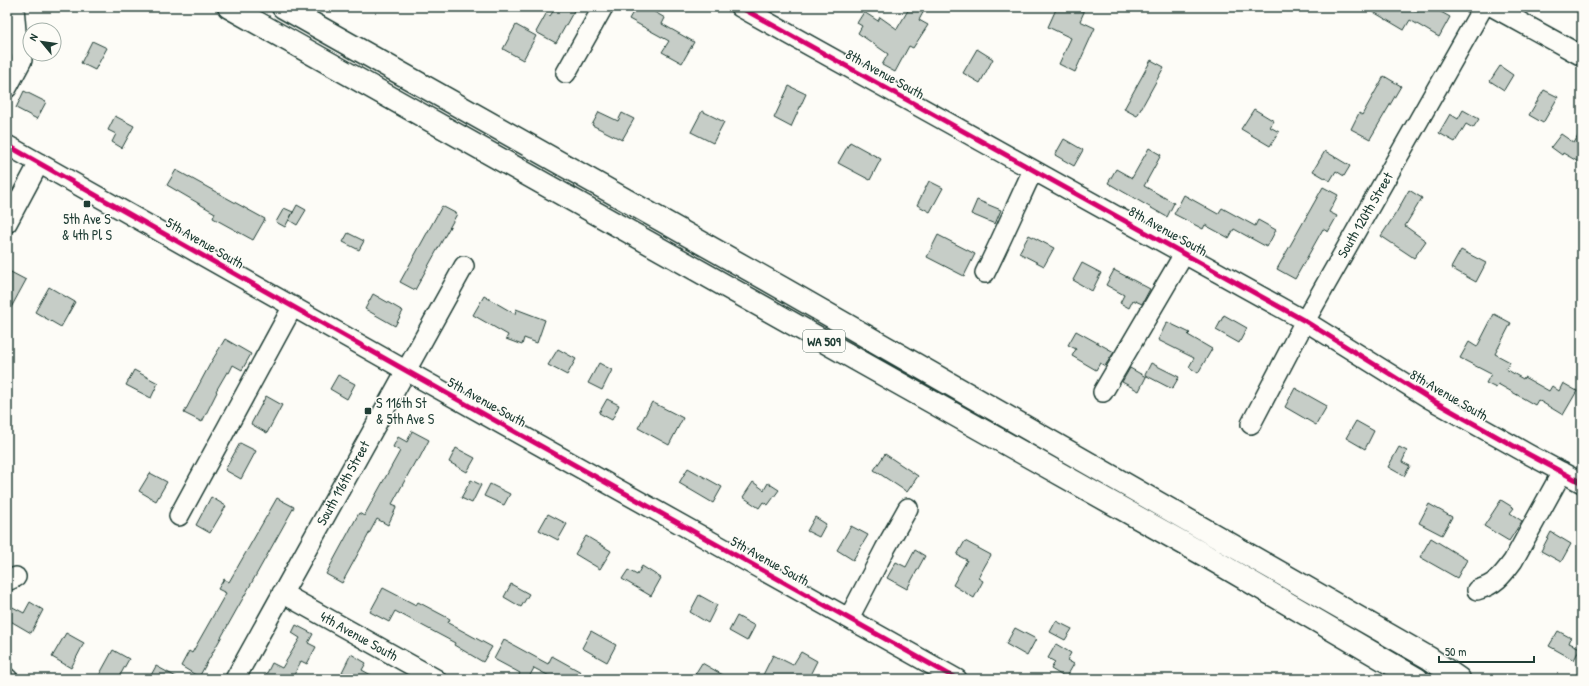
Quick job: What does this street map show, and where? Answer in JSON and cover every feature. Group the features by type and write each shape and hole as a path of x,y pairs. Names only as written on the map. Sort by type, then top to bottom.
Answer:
{"highway":[{"name":"WA 509","path":"229,7 1201,553 1417,679"},
{"name":"WA 509","path":"282,7 1203,527 1429,658 1459,679"}],"street":[{"path":"7,88 22,60 16,32 14,7"},
{"path":"566,73 603,7"},
{"name":"8th Avenue South","path":"740,7 1304,321 1430,399 1582,483"},
{"name":"South 120th Street","path":"1251,424 1304,321 1483,7"},
{"path":"1493,7 1582,56"},
{"name":"5th Avenue South","path":"7,145 957,679"},
{"path":"7,223 39,163"},
{"path":"985,273 1033,170"},
{"path":"7,207 23,193"},
{"path":"1103,392 1184,254"},
{"name":"South 116th Street","path":"234,679 464,266"},
{"path":"179,516 293,306"},
{"path":"240,386 267,339 278,334"},
{"path":"1477,590 1489,587 1506,570 1562,472"},
{"path":"849,618 908,508"},
{"name":"4th Avenue South","path":"282,593 436,679"}],"building":[{"path":"556,7 576,7 556,43 536,32 546,14 550,16"},
{"path":"636,7 646,7 665,18 662,24 694,42 682,63 662,52 669,41 629,19"},
{"path":"910,7 926,7 919,20 928,25 913,48 909,46 895,72 882,65 888,54 858,33 862,26 857,23 864,12 878,21 880,17 897,29"},
{"path":"1057,7 1073,7 1084,12 1080,21 1095,28 1075,72 1059,64 1071,38 1048,27"},
{"path":"1365,7 1410,7 1418,12 1421,7 1432,7 1450,17 1439,37 1410,20 1404,30"},
{"path":"516,25 536,36 523,60 503,49"},
{"path":"92,41 107,48 95,70 81,63"},
{"path":"977,49 993,59 980,83 963,73"},
{"path":"1151,60 1164,67 1137,116 1124,109"},
{"path":"1500,66 1513,75 1504,90 1490,81"},
{"path":"1384,76 1401,86 1370,139 1351,129 1359,113 1362,115"},
{"path":"789,86 806,94 791,127 774,118"},
{"path":"1544,90 1558,97 1543,123 1529,115"},
{"path":"24,91 46,102 37,119 16,108"},
{"path":"1254,109 1274,121 1270,127 1279,132 1270,146 1241,129"},
{"path":"1463,110 1479,119 1473,128 1466,124 1455,142 1439,133 1450,114 1458,119"},
{"path":"702,111 724,122 713,143 691,132"},
{"path":"599,112 618,121 622,113 634,119 622,140 592,125"},
{"path":"115,116 134,126 122,148 112,142 116,134 108,130"},
{"path":"1582,129 1582,164 1563,153 1562,155 1551,147 1561,134 1574,143"},
{"path":"1064,139 1083,150 1074,166 1055,155"},
{"path":"850,142 881,159 870,180 838,163"},
{"path":"1149,148 1161,155 1144,186 1174,203 1167,217 1108,183 1116,169 1132,178"},
{"path":"1325,151 1350,166 1344,176 1336,171 1330,181 1313,171"},
{"path":"176,170 265,219 253,240 213,218 215,213 167,185"},
{"path":"929,181 943,188 930,212 917,205"},
{"path":"1323,187 1338,195 1329,212 1337,216 1328,232 1323,229 1295,279 1277,269"},
{"path":"1409,190 1422,198 1405,226 1426,241 1414,258 1381,236"},
{"path":"1184,195 1218,214 1222,208 1255,226 1258,220 1276,230 1267,247 1234,229 1229,238 1205,225 1203,229 1174,214"},
{"path":"977,200 1001,210 995,224 971,214"},
{"path":"297,205 306,210 297,225 289,220"},
{"path":"442,206 457,214 415,290 400,282"},
{"path":"284,208 293,212 285,227 276,222"},
{"path":"348,233 364,241 359,250 343,242"},
{"path":"938,235 975,254 964,276 927,257"},
{"path":"1029,235 1054,248 1044,266 1019,253"},
{"path":"1461,250 1486,263 1476,282 1451,268"},
{"path":"1082,263 1101,273 1092,291 1073,280"},
{"path":"7,270 26,280 7,315"},
{"path":"1114,270 1150,289 1142,304 1133,300 1129,308 1120,303 1124,295 1106,285"},
{"path":"49,287 75,302 61,327 35,312"},
{"path":"373,294 403,311 395,326 365,309"},
{"path":"484,296 515,314 516,309 545,320 537,343 524,338 522,345 506,339 508,335 473,315"},
{"path":"1494,314 1511,323 1495,354 1510,362 1506,369 1549,391 1552,386 1559,391 1563,383 1577,391 1563,415 1538,400 1535,405 1498,384 1496,388 1486,383 1491,374 1460,358 1469,342 1477,347"},
{"path":"1224,315 1247,328 1239,343 1216,330"},
{"path":"1167,322 1190,333 1188,335 1212,349 1198,373 1189,367 1194,358 1158,340"},
{"path":"1076,331 1114,352 1105,366 1100,363 1096,370 1072,356 1076,349 1068,345"},
{"path":"225,339 251,354 242,370 233,365 229,373 227,372 216,391 217,392 202,422 184,413"},
{"path":"558,349 576,359 567,375 548,365"},
{"path":"599,363 612,370 602,390 588,383"},
{"path":"1151,363 1179,377 1172,389 1145,375"},
{"path":"1130,368 1146,377 1139,391 1122,382"},
{"path":"134,370 158,383 151,398 126,385"},
{"path":"338,375 355,384 347,399 330,389"},
{"path":"1295,388 1327,406 1316,425 1285,407"},
{"path":"266,396 282,405 267,433 251,424"},
{"path":"607,399 619,405 612,420 599,413"},
{"path":"652,402 683,418 669,445 638,428"},
{"path":"1356,421 1374,431 1365,449 1346,438"},
{"path":"412,431 429,440 418,461 416,460 392,504 397,506 388,525 377,519 342,583 326,574 359,513 364,516 400,451 393,447 398,437 407,442"},
{"path":"240,443 256,451 241,479 225,470"},
{"path":"1399,447 1407,451 1402,462 1410,466 1404,476 1388,467"},
{"path":"456,448 475,458 467,472 449,462"},
{"path":"885,454 918,476 907,492 874,470"},
{"path":"688,468 722,487 713,503 679,483"},
{"path":"150,473 167,482 156,501 139,491"},
{"path":"471,480 481,485 472,503 461,498"},
{"path":"753,482 764,490 768,483 779,490 768,505 763,502 759,508 743,497"},
{"path":"490,484 510,494 504,505 484,496"},
{"path":"211,497 226,506 210,533 196,525"},
{"path":"277,498 294,507 199,677 181,666 189,651 192,653 226,593 218,589 224,579 229,582"},
{"path":"1501,500 1514,508 1510,513 1522,521 1509,541 1484,526"},
{"path":"1429,504 1452,517 1442,535 1419,523"},
{"path":"548,514 567,524 558,540 539,530"},
{"path":"815,517 826,524 819,537 807,531"},
{"path":"851,526 868,535 853,560 837,550"},
{"path":"1551,532 1571,544 1561,562 1541,551"},
{"path":"586,536 611,551 600,569 575,554"},
{"path":"1431,538 1467,560 1457,578 1420,557"},
{"path":"965,541 991,555 978,578 983,581 974,598 953,585 967,560 957,555"},
{"path":"915,550 925,556 907,589 887,578 896,562 906,567"},
{"path":"642,566 661,578 651,596 622,579 628,570 637,575"},
{"path":"511,584 529,594 521,607 504,597"},
{"path":"383,588 416,605 418,602 450,619 448,623 492,647 483,662 454,645 455,643 395,611 389,622 370,612"},
{"path":"699,595 717,605 708,623 690,612"},
{"path":"30,602 43,610 31,633 7,619 7,604 24,613"},
{"path":"737,616 755,626 747,641 729,631"},
{"path":"1056,621 1072,629 1065,640 1050,632"},
{"path":"296,625 313,634 308,643 316,647 307,664 301,661 294,675 302,679 264,679 272,663 282,668 300,638 292,633"},
{"path":"1015,628 1036,639 1027,656 1006,644"},
{"path":"591,631 616,645 607,662 582,648"},
{"path":"1558,631 1571,638 1569,643 1580,648 1574,660 1549,646"},
{"path":"66,633 84,643 71,668 52,657"},
{"path":"504,640 548,664 552,656 581,672 577,679 555,679 534,668 528,679 517,679 520,673 494,659"},
{"path":"1056,644 1071,653 1067,660 1074,664 1066,678 1051,669 1055,662 1048,658"},
{"path":"113,650 129,659 118,679 97,679"},
{"path":"801,652 817,661 808,679 761,679 773,655 793,665"},
{"path":"351,654 366,663 362,670 378,679 355,679 342,672"},
{"path":"702,663 730,679 692,679"},
{"path":"156,666 180,679 149,679"}],"cycle path":[{"path":"740,7 1305,321 1430,399 1582,483"},
{"path":"7,145 957,679"}],"place":[{"name":"5th Ave S & 4th Pl S","path":"87,204"},
{"name":"S 116th St & 5th Ave S","path":"368,411"}]}
